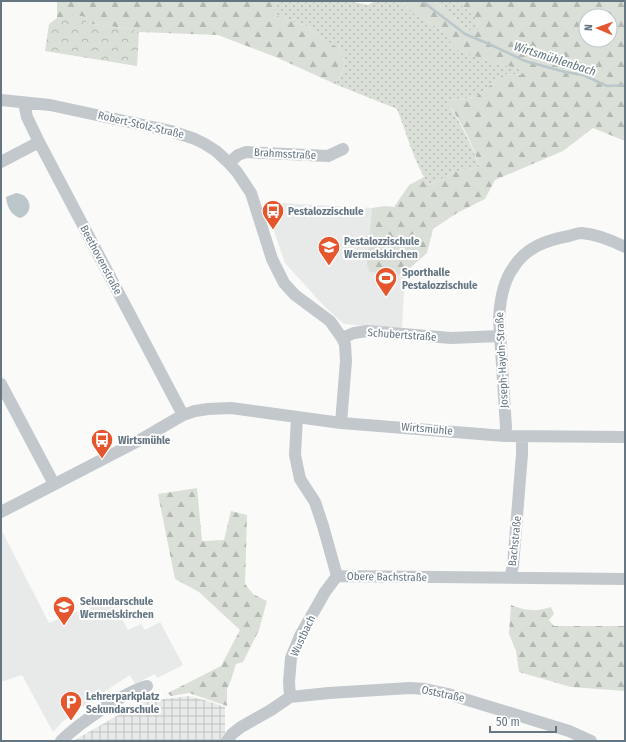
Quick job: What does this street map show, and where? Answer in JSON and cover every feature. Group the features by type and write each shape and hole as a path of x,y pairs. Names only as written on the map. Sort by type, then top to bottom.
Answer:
{"street":[{"name":"Robert-Stolz-Straße","path":"1,100 50,105 171,131 195,139 216,151 229,163 251,193 272,259 284,283 295,296 330,321 342,338"},
{"name":"Beethovenstraße","path":"24,103 27,117 39,142 184,415"},
{"path":"1,162 39,142"},
{"name":"Brahmsstraße","path":"229,163 238,155 246,152 328,156 343,149"},
{"name":"Joseph-Haydn-Straße","path":"505,436 506,427 500,336 500,305 507,280 513,267 533,247 548,241 579,233 602,237 625,246"},
{"name":"Schubertstraße","path":"342,338 354,333 367,332 451,338 500,336"},
{"path":"341,422 346,362 345,344 342,338"},
{"path":"1,384 54,484"},
{"name":"Wirtsmühle","path":"1,512 140,440 184,415 201,410 224,408 341,422 505,436 625,438"},
{"name":"Obere Bachstraße","path":"297,417 295,455 300,479 303,486 315,502 337,576 510,577"},
{"name":"Bachstraße","path":"522,437 513,566 510,577 625,579"},
{"name":"Wustbach","path":"290,697 289,682 291,658 300,636 325,592 337,576"},
{"path":"61,741 76,728 115,702 134,690 147,686"},
{"name":"Oststraße","path":"290,697 403,688 425,689 499,709 568,731 591,741"},
{"path":"227,741 232,734 241,727 290,697"}],"shaded area":[{"path":"16,193 25,197 29,204 28,212 25,216 20,218 12,213 8,207 6,197"},
{"name":"Pestalozzischule Wermelskirchen","path":"264,202 372,208 368,265 402,275 410,269 404,291 402,329 344,324 324,306 285,263"},
{"name":"Sekundarschule Wermelskirchen","path":"1,529 49,623 112,600 128,630 141,624 145,630 160,622 183,665 157,678 155,674 135,684 130,675 87,703 63,721 53,732 22,675 1,682"},
{"path":"188,696 225,707 225,736 222,741 73,741 141,702"}],"green space":[{"path":"57,1 278,1 274,10 277,16 306,26 331,44 340,48 344,59 344,67 335,84 278,58 218,35 139,32 131,29 86,23 87,17 65,19 57,18"},
{"path":"278,1 349,1 368,5 375,1 400,1 416,15 443,31 456,49 495,63 526,70 523,75 504,74 476,97 446,100 469,140 479,167 455,172 429,185 415,158 397,109 335,84 344,67 344,59 340,48 331,44 306,26 277,16 274,10"},
{"path":"400,1 434,1 468,30 478,30 477,19 457,1 625,1 625,141 593,128 563,151 495,180 485,199 457,213 433,229 427,253 402,275 370,272 367,265 372,208 386,206 394,207 409,185 424,177 429,185 455,172 479,167 466,132 446,100 476,97 504,74 522,75 526,70 495,63 455,49 443,31 416,15"},
{"path":"434,1 457,1 477,19 478,30 468,30"},
{"path":"69,14 87,17 86,23 131,29 139,32 137,66 45,51 49,24 57,18 65,19"},
{"path":"197,488 202,541 224,540 231,511 247,515 245,584 253,594 267,601 259,630 243,662 236,664 227,689 227,706 189,693 171,696 168,693 221,666 240,630 199,592 175,579 158,494"},
{"path":"511,605 522,609 531,610 540,610 551,607 554,614 549,620 554,626 625,626 625,691 571,687 519,672 516,651 509,634"}],"waterway":[{"name":"Wirtsmühlenbach","path":"422,1 465,34 525,61 565,72 583,75 607,86 625,85"}],"place":[{"name":"Pestalozzischule","path":"273,230"},
{"name":"Pestalozzischule Wermelskirchen","path":"329,266"},
{"name":"Sporthalle Pestalozzischule","path":"386,298"},
{"name":"Wirtsmühle","path":"102,460"},
{"name":"Sekundarschule Wermelskirchen","path":"64,626"},
{"name":"Lehrerparkplatz Sekundarschule","path":"71,722"}]}
